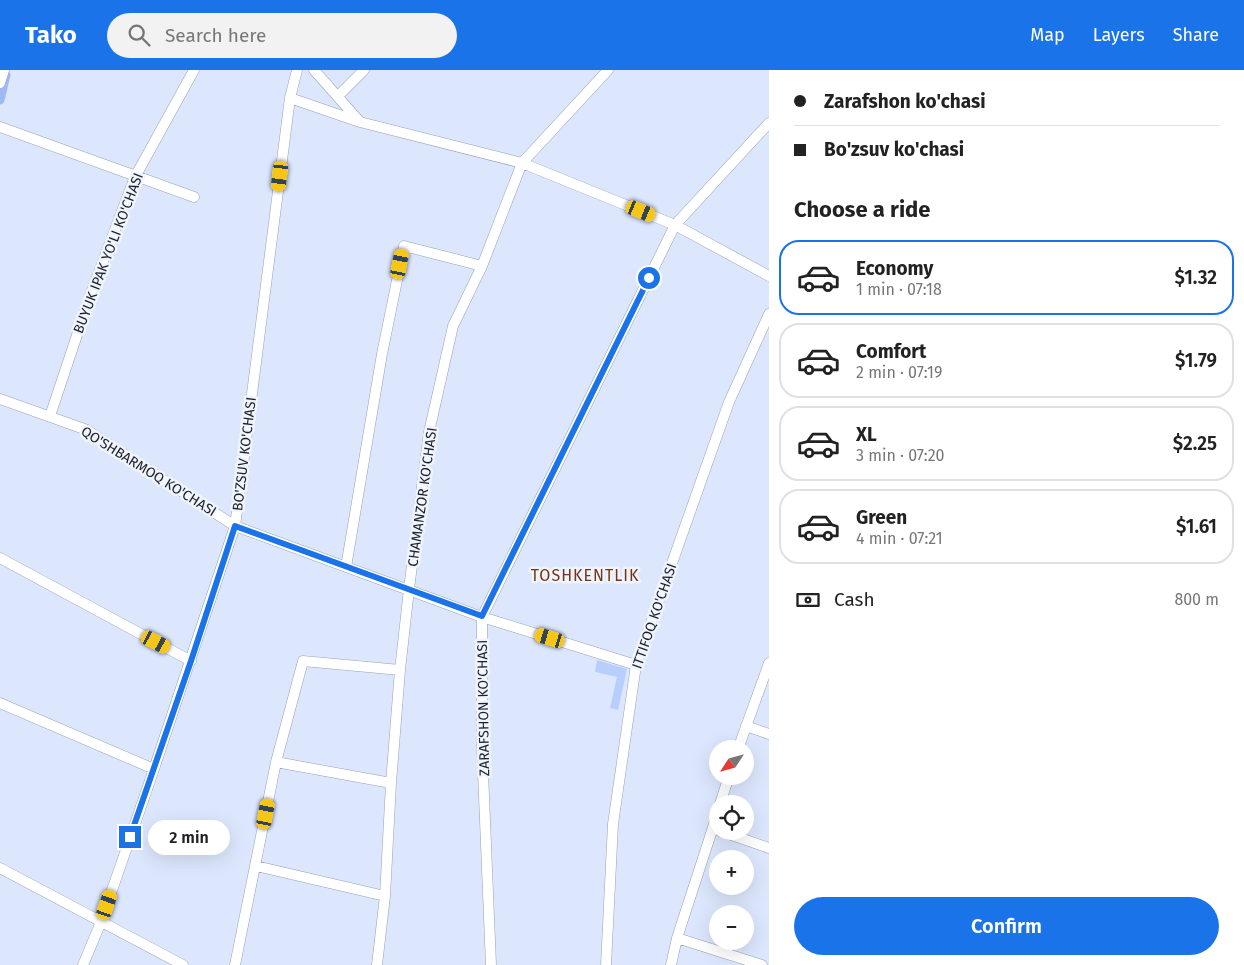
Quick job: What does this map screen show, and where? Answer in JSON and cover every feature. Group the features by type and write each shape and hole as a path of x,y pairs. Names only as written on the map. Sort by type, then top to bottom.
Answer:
{"street":[{"path":"0,83 4,70"},
{"name":"BUYUK IPAK YO'LI KO'CHASI","path":"50,416 91,293 135,177 194,70"},
{"name":"BO'ZSUV KO'CHASI","path":"83,965 101,922 154,769 235,526 290,98 297,70"},
{"path":"314,70 360,122"},
{"path":"338,96 364,70"},
{"path":"522,163 608,70"},
{"path":"290,98 360,122 522,163 675,225 769,276"},
{"name":"ZARAFSHON KO'CHASI","path":"492,965 482,748 482,616 675,225 769,123"},
{"path":"0,127 194,198"},
{"name":"CHAMANZOR KO'CHASI","path":"377,965 385,896 400,670 429,432 452,326 482,266 522,163"},
{"path":"346,567 382,354 404,246 482,266"},
{"name":"ITTIFOQ KO'CHASI","path":"606,965 612,824 636,665 729,402 769,314"},
{"name":"QO'SHBARMOQ KO'CHASI","path":"0,399 87,430 235,526 482,616 636,665"},
{"path":"0,558 191,661"},
{"path":"235,965 276,762 303,661 400,670"},
{"path":"741,740 769,663"},
{"path":"0,703 154,769"},
{"path":"746,726 769,734"},
{"path":"276,762 391,783"},
{"path":"671,965 677,938 713,840"},
{"path":"746,840 769,848"},
{"path":"256,866 385,896"},
{"path":"0,868 174,962 183,965"},
{"path":"677,938 762,965"}],"building":[{"path":"597,660 627,669 618,710 610,708 617,677 595,672"}],"waterway":[{"path":"0,100 6,75"}],"district":[{"name":"TOSHKENTLIK","path":"585,575"}],"route":[{"path":"130,837 235,526 482,616 649,278"}]}
